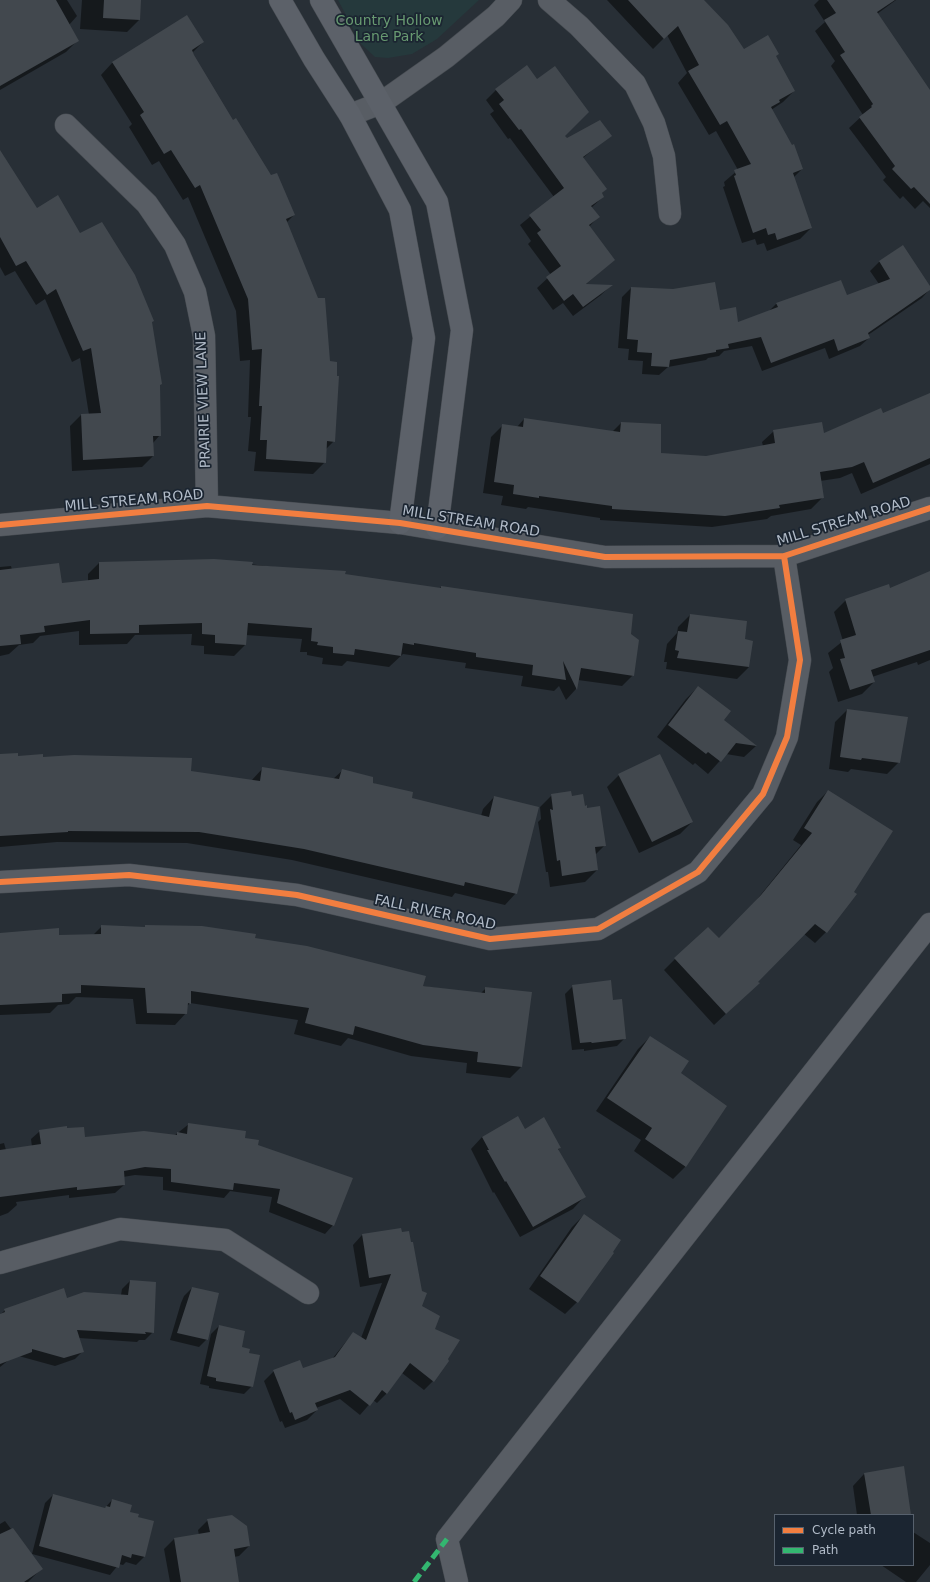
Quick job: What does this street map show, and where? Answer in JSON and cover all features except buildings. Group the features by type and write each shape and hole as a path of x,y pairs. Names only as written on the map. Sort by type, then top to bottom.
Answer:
{"street":[{"path":"280,0 350,115 400,210 424,338 400,522"},
{"path":"322,0 437,202 462,330 437,528"},
{"path":"350,115 381,103 446,56 496,16 512,0"},
{"path":"549,0 580,26 635,84 654,123 664,156 670,214"},
{"name":"PRAIRIE VIEW LANE","path":"66,125 147,204 175,245 195,292 204,336 207,506"},
{"name":"MILL STREAM ROAD","path":"0,525 207,506 400,522 605,557 784,556 930,508"},
{"name":"FALL RIVER ROAD","path":"0,882 129,875 297,895 490,939 598,929 698,872 763,794 787,737 800,660 784,556"},
{"path":"457,1582 448,1539 930,924"},
{"path":"0,1263 120,1229 225,1240 308,1293"}],"green space":[{"name":"Country Hollow Lane Park","path":"338,0 479,0 437,39 412,54 388,58 375,57 361,44"}],"marked path":[{"path":"414,1582 447,1539"}],"cycle path":[{"path":"0,525 207,506 400,523 605,557 784,556 930,508"},
{"path":"0,882 129,875 297,895 490,939 598,929 698,872 763,794 787,737 800,660 784,556"}]}
